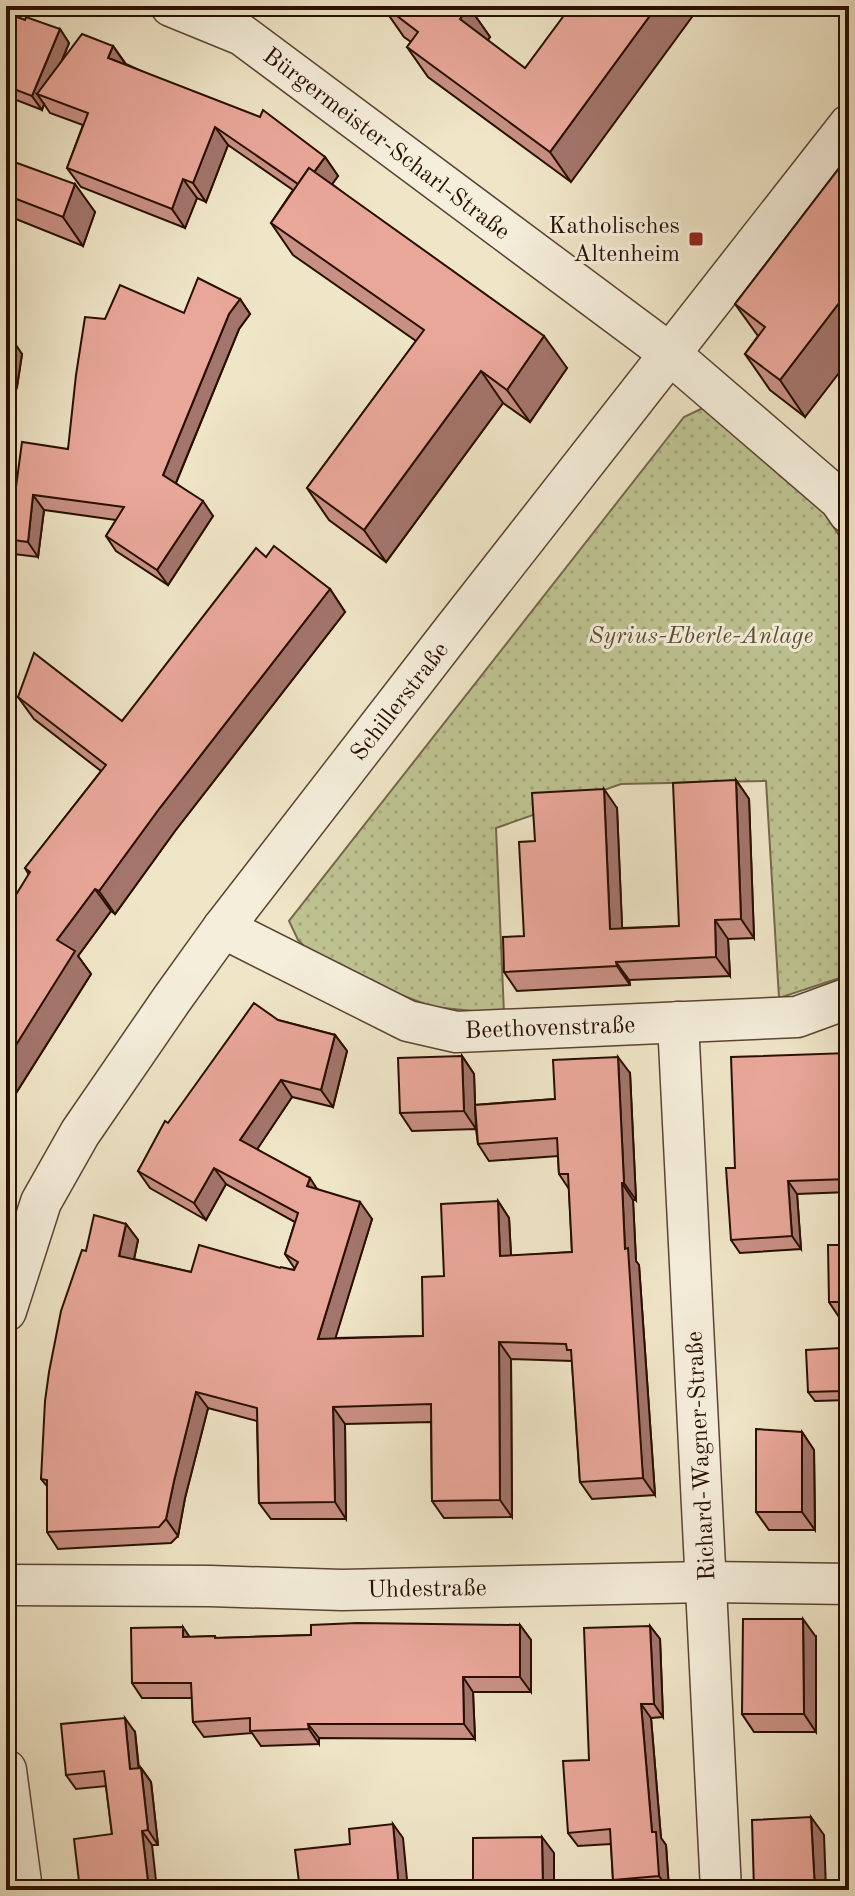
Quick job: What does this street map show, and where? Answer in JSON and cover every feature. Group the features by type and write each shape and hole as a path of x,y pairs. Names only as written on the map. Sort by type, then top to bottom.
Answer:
{"street":[{"name":"Bürgermeister-Scharl-Straße","path":"171,6 242,35 669,353 840,500 849,513"},
{"name":"Schillerstraße","path":"6,1311 41,1202 80,1133 223,928 849,125"},
{"name":"Beethovenstraße","path":"223,928 408,1021 456,1032 797,1017 849,998"},
{"name":"Richard-Wagner-Straße","path":"678,1022 721,1890"},
{"name":"Uhdestraße","path":"6,1585 342,1590 706,1582 849,1584"},
{"path":"6,1770 22,1890"}],"green space":[{"name":"Syrius-Eberle-Anlage","path":"707,406 822,510 849,550 849,975 779,998 766,781 621,784 496,828 504,1014 433,1007 393,992 311,953 298,940 289,921 684,417"}],"building":[{"path":"384,6 468,6 460,19 525,68 571,6 657,6 550,152 407,47 418,32"},
{"path":"6,13 60,29 32,96 6,86"},
{"path":"82,34 113,46 108,58 260,117 263,110 325,157 314,172 309,168 298,184 215,127 193,183 183,179 172,209 67,168 88,113 37,94"},
{"path":"6,159 75,184 63,217 6,195"},
{"path":"840,167 849,174 849,290 780,380 745,354 765,327 735,304"},
{"path":"309,168 544,336 507,390 481,371 364,530 307,488 424,330 271,223"},
{"path":"198,278 240,299 229,314 163,475 203,501 157,570 106,536 124,507 33,495 28,542 6,539 6,486 16,487 22,442 68,449 85,317 105,319 120,285 184,313"},
{"path":"6,344 16,345 11,378 6,377"},
{"path":"274,546 330,589 99,891 95,889 57,940 75,951 6,1061 6,911 30,872 25,868 106,765 18,697 34,653 122,721 256,548 266,557"},
{"path":"736,780 741,919 715,920 716,957 504,972 503,937 524,936 519,842 535,841 532,793 604,789 610,929 679,926 673,783"},
{"path":"254,1003 278,1020 335,1035 321,1090 281,1080 240,1140 310,1178 307,1186 360,1202 318,1339 423,1336 422,1277 444,1276 441,1204 498,1201 500,1256 572,1252 568,1174 559,1174 557,1138 478,1144 475,1105 555,1099 553,1060 618,1057 625,1249 628,1248 643,1478 580,1482 571,1350 567,1350 566,1344 499,1342 500,1500 432,1501 431,1404 333,1407 335,1502 259,1503 257,1408 196,1392 166,1519 159,1527 47,1532 47,1480 41,1479 49,1372 61,1311 82,1250 86,1251 94,1215 126,1224 119,1256 191,1272 199,1245 280,1268 294,1270 298,1262 285,1254 298,1213 214,1168 194,1203 138,1171 165,1121 168,1123"},
{"path":"849,1053 849,1179 788,1181 792,1236 731,1240 726,1168 735,1168 731,1057"},
{"path":"462,1056 464,1111 400,1113 398,1058"},
{"path":"828,1245 849,1245 849,1302 829,1302"},
{"path":"840,1348 842,1391 808,1392 806,1350"},
{"path":"756,1429 802,1432 802,1512 756,1512"},
{"path":"743,1619 803,1619 804,1714 742,1714"},
{"path":"311,1625 520,1625 520,1677 463,1677 464,1724 308,1724 309,1729 250,1731 250,1718 193,1722 191,1683 132,1683 131,1628 183,1627 183,1637 215,1638 311,1635"},
{"path":"650,1626 654,1704 641,1704 659,1876 613,1880 610,1829 568,1833 563,1761 589,1760 584,1628"},
{"path":"125,1718 130,1769 141,1768 148,1830 142,1831 149,1890 80,1890 74,1839 112,1834 104,1771 66,1775 61,1724"},
{"path":"811,1817 815,1890 754,1890 752,1820"},
{"path":"393,1824 399,1890 300,1890 295,1850 350,1844 349,1829"},
{"path":"542,1837 543,1890 473,1890 473,1838"}],"place":[{"name":"Katholisches Altenheim","path":"696,239"}]}
